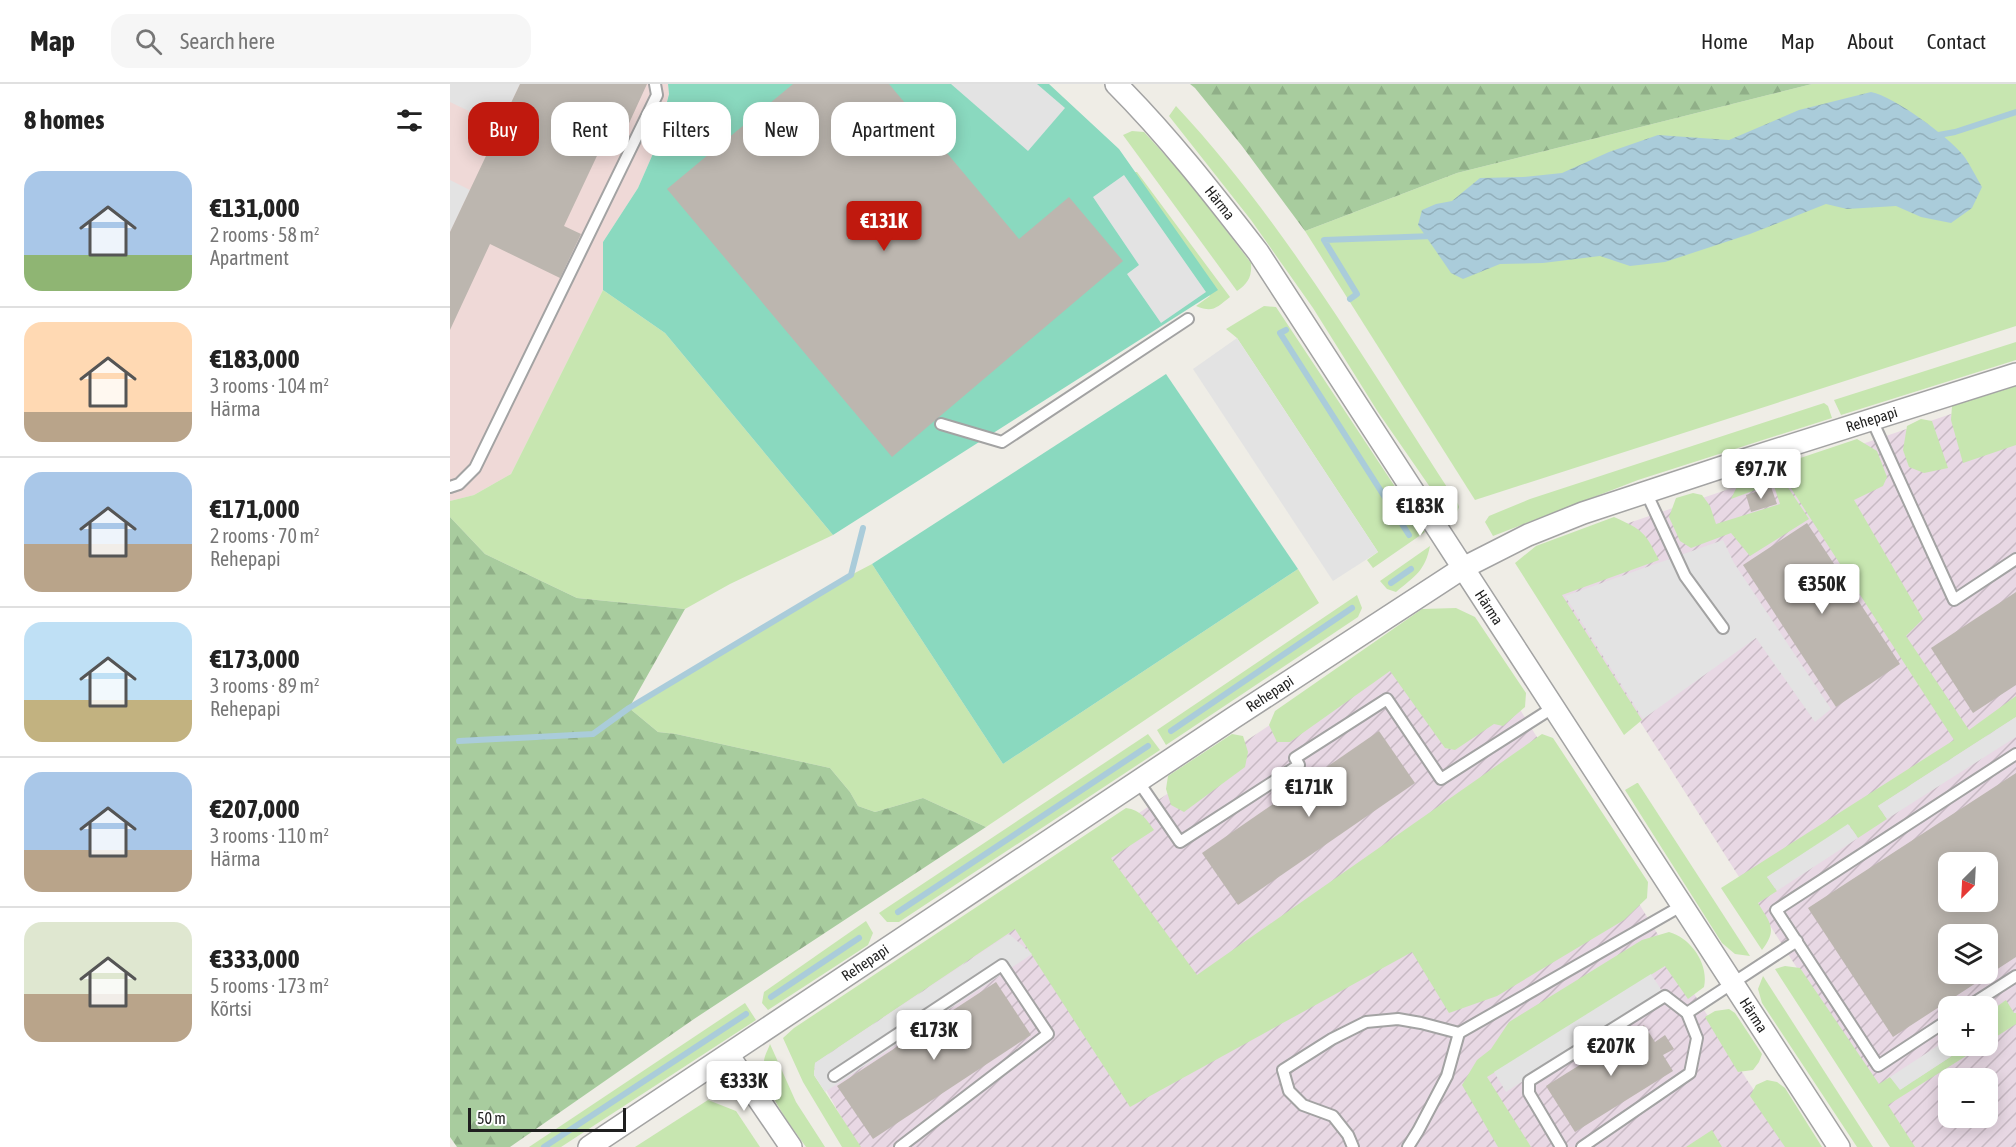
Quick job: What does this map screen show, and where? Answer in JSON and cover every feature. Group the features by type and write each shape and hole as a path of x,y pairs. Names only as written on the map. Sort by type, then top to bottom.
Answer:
{"street":[{"name":"Härma","path":"1116,84 1197,173 1258,252 1839,1147"},
{"name":"Rehepapi","path":"589,1147 729,1056 1138,781 1463,568 1528,536 1583,513 2016,374"},
{"path":"729,1056 790,1147"}],"lane":[{"path":"450,487 459,484 475,468 657,95 655,84"},
{"path":"941,424 1002,442 1188,319"},
{"path":"1872,420 1954,600 2016,559"},
{"path":"1646,492 1685,576 1723,628"},
{"path":"1138,781 1180,842 1299,765 1295,758 1387,699 1441,779 1554,707"},
{"path":"1938,1027 1878,1066 1776,910 2016,754"},
{"path":"1408,1147 1447,1076 1459,1033 1683,904"},
{"path":"1687,1013 1797,941"},
{"path":"834,1076 1002,965 1048,1034 900,1147"},
{"path":"1985,996 2016,976"},
{"path":"1561,1147 1529,1093 1529,1081 1665,996 1687,1013 1697,1038 1690,1073 1582,1147"},
{"path":"1353,1147 1348,1135 1333,1116 1303,1105 1289,1091 1283,1070 1332,1039 1366,1022 1398,1019 1459,1033"}],"shaded area":[{"path":"450,84 668,84 667,102 641,102 641,156 652,156 638,188 603,242 603,290 511,474 474,495 450,501"},
{"path":"450,84 520,84 511,102 468,102 468,111 450,102"},
{"path":"951,84 1037,84 1065,108 1028,151"},
{"path":"1124,175 1206,292 1161,323 1127,274 1139,265 1093,197"},
{"path":"450,180 470,190 450,232"},
{"path":"1237,338 1378,552 1333,581 1193,369"},
{"path":"2016,392 2016,1147 1911,1147 1534,555"},
{"path":"1723,540 1734,563 1831,709 1815,722 1756,638 1643,719 1565,596"},
{"path":"1433,615 1467,623 1747,1080 1793,1147 858,1147 799,1042"},
{"path":"2016,717 2016,737 1887,819 1878,806"},
{"path":"1848,824 1858,838 1777,891 1767,877"},
{"path":"1009,934 1032,954 825,1092 814,1075 815,1063"},
{"path":"1651,974 1662,991 1506,1092 1494,1072"},
{"path":"1938,1046 1938,1056 1952,1056 1900,1090 1890,1077"}],"green space":[{"path":"668,84 1049,84 1119,149 1218,290 833,535 665,333 603,290 603,242 638,188 652,156 731,156 731,102 667,102"},
{"path":"1190,84 1812,84 1457,173 1305,231 1242,146"},
{"path":"1812,84 2016,84 2016,326 1475,500 1305,231 1457,173"},
{"path":"1176,106 1216,152 1291,248 1458,504 1457,512 1450,516 1378,412 1313,308 1251,220 1169,116"},
{"path":"1132,131 1144,132 1186,178 1251,263 1248,279 1237,291 1123,135"},
{"path":"1137,172 1230,297 1218,307 1207,309 1196,306 1210,296 1171,239 1104,173"},
{"path":"603,290 665,333 833,535 730,584 685,609 577,598 485,554 450,517 450,501 474,495 511,474"},
{"path":"1264,306 1276,307 1425,532 1373,568 1367,560 1378,552 1237,338 1226,329"},
{"path":"2016,342 2016,360 1841,415 1834,400"},
{"path":"1166,374 1298,569 1003,764 872,564"},
{"path":"2016,386 2016,445 1963,463 1951,420 1952,406"},
{"path":"1824,403 1828,406 1832,418 1638,480 1493,536 1485,522 1489,516 1530,499"},
{"path":"1921,419 1932,421 1948,468 1924,473 1909,467 1903,450 1907,426"},
{"path":"1857,439 1877,451 1887,477 1883,486 1854,500 1923,619 1906,636 1969,730 2016,696 2016,717 1878,806 1887,819 1858,838 1849,825 1767,877 1777,891 1758,903 1771,931 1762,950 1721,888 1954,740 1785,479 1731,499 1741,478"},
{"path":"1785,483 1809,519 1750,556 1731,533 1691,548 1680,541 1669,517 1676,498 1693,493 1702,495 1710,506 1716,524 1780,504 1774,486"},
{"path":"450,517 485,554 577,598 685,609 629,708 658,732 830,768 850,792 858,806 875,812 923,798 986,827 694,1019 510,1147 457,1147 450,1137"},
{"path":"1614,517 1642,533 1659,560 1562,595 1642,720 1624,735 1515,563 1536,546"},
{"path":"1430,546 1422,567 1396,592 1387,589 1380,581"},
{"path":"872,564 1003,764 1298,569 1319,603 986,827 923,798 875,812 858,806 850,792 830,768 658,732 629,708"},
{"path":"1357,595 1362,608 1358,617 1166,745 1157,730"},
{"path":"1456,608 1475,617 1526,693 1525,707 1503,726 1494,724 1455,750 1445,748 1390,671 1290,742 1277,742 1269,725 1275,711 1422,609"},
{"path":"1148,734 1160,750 899,922 887,922 879,913"},
{"path":"1232,734 1243,736 1248,752 1245,767 1184,812 1171,805 1166,789 1168,776"},
{"path":"1542,734 1553,738 1648,882 1647,898 1624,920 1497,996 1449,1013 1412,952 1130,1107 1015,929 815,1063 814,1075 861,1147 842,1147 803,1082 783,1038 794,1028 1126,808 1139,813 1154,830 1111,858 1197,975"},
{"path":"1637,783 1750,956 1735,954 1722,943 1625,790"},
{"path":"866,921 873,933 868,945 768,1010 762,1003 764,992"},
{"path":"1669,932 1684,940 1697,953 1704,970 1704,987 1688,999 1665,966 1487,1077 1531,1147 1498,1147 1462,1085 1477,1060 1491,1049 1509,1022 1642,940"},
{"path":"1785,966 1800,968 1879,1084 1890,1077 1901,1089 1952,1056 1966,1056 1947,1068 1938,1068 1938,1074 1888,1105 1915,1147 1890,1147 1775,969"},
{"path":"1763,976 1873,1147 1857,1147 1762,1003 1758,989"},
{"path":"2006,1000 2016,1013 2016,1024 1998,1036 1998,1006"},
{"path":"745,1003 756,1020 561,1147 529,1147"},
{"path":"1729,1009 1735,1013 1762,1054 1753,1070 1738,1072 1705,1017 1715,1011"},
{"path":"770,1044 796,1102 825,1147 806,1147 785,1118 773,1096 765,1073 764,1062"},
{"path":"1767,1080 1777,1082 1785,1088 1822,1147 1785,1147 1750,1096 1756,1085"},
{"path":"708,1100 736,1111 760,1147 635,1147"},
{"path":"1712,1130 1722,1147 1686,1147"}],"water":[{"path":"1871,92 1893,101 1920,118 1963,155 1982,187 1972,208 1951,223 1921,217 1896,206 1847,209 1826,204 1750,234 1665,262 1630,266 1600,256 1543,263 1500,264 1463,279 1451,273 1418,225 1422,210 1452,201 1480,178 1562,173 1609,152 1658,135 1729,140 1799,110"}],"building":[{"path":"520,84 647,84 629,123 629,102 551,102 551,156 597,156 564,226 581,234 560,278 490,244 450,330 450,232 486,156 539,156 539,102 511,102"},
{"path":"793,84 889,84 904,102 831,102 831,156 949,156 1019,239 1069,197 1123,261 892,457 667,189 707,156 731,156 731,136 743,126 743,156 819,156 819,102 771,102"},
{"path":"1771,487 1777,504 1751,512 1746,495"},
{"path":"1807,523 1900,664 1836,707 1743,565"},
{"path":"2016,592 2016,685 1973,713 1931,648"},
{"path":"1379,731 1415,783 1238,905 1202,853"},
{"path":"2016,773 2016,957 1998,969 1998,924 1938,924 1938,984 1974,984 1956,996 1938,996 1938,1008 1893,1037 1808,908"},
{"path":"996,982 1031,1035 873,1139 837,1086"},
{"path":"1644,1025 1655,1042 1665,1035 1674,1049 1663,1055 1673,1071 1575,1132 1546,1086"}],"waterway":[{"path":"1933,136 1955,132 2016,112"},
{"path":"1350,299 1357,294 1324,240 1433,236"},
{"path":"1286,330 1280,333 1409,535"},
{"path":"459,741 593,734 629,708 851,575 863,528"},
{"path":"1391,583 1411,569"},
{"path":"1171,731 1352,608"},
{"path":"898,912 1148,746"},
{"path":"771,997 859,938"},
{"path":"544,1147 746,1014"}]}
